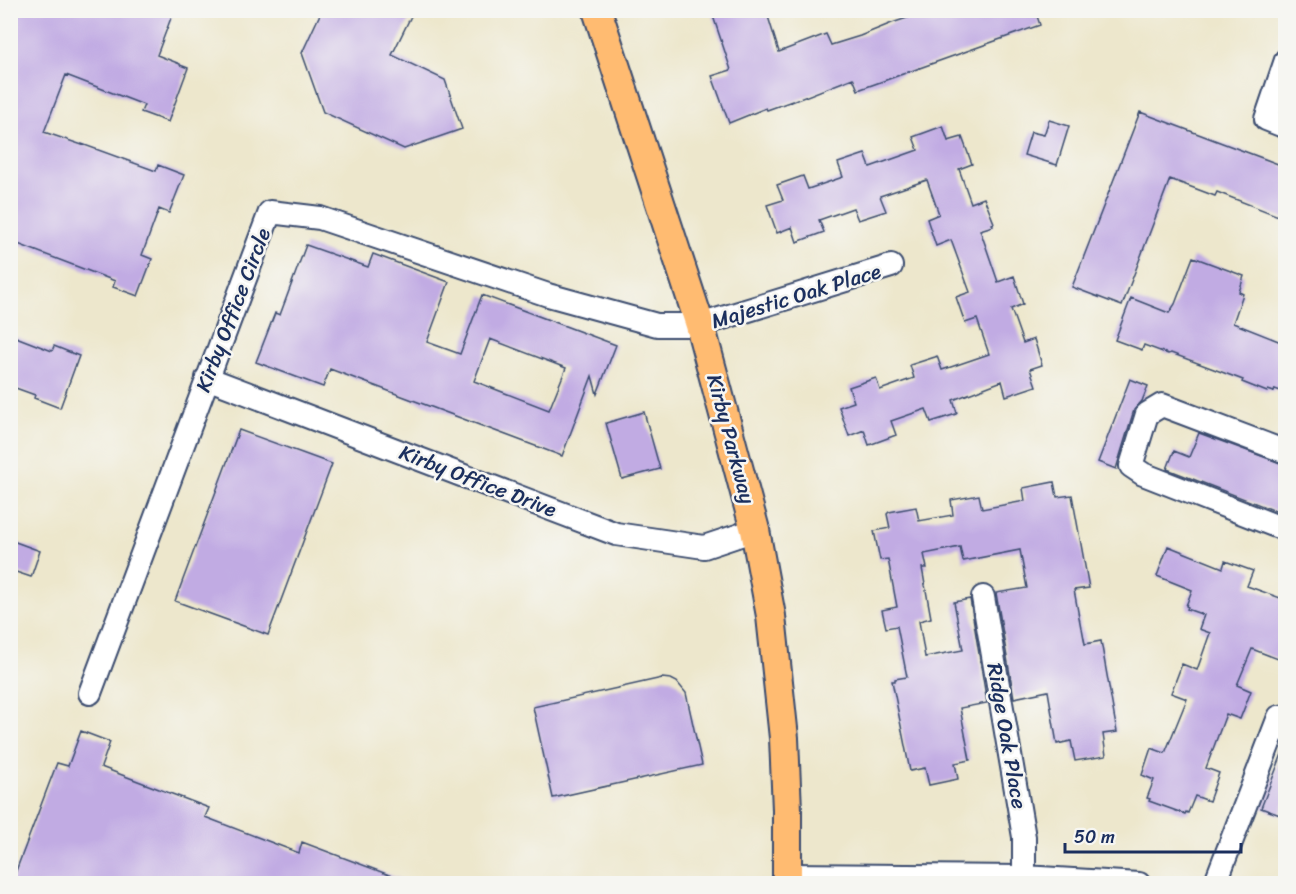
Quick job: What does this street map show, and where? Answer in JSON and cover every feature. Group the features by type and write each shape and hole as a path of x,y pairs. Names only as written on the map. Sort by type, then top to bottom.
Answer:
{"main road":[{"name":"Kirby Parkway","path":"597,10 700,326 754,530 771,616 782,715 787,810 787,879"}],"street":[{"path":"1286,60 1266,119 1286,127"},
{"name":"Kirby Office Circle","path":"90,693 270,212 320,218 548,295 657,326 700,326"},
{"name":"Majestic Oak Place","path":"700,326 891,266"},
{"name":"Kirby Office Drive","path":"207,378 616,534 704,547 754,530"},
{"path":"1286,452 1162,405 1147,414 1131,466 1143,474 1286,530"},
{"name":"Ridge Oak Place","path":"983,597 1024,837 1024,877"},
{"path":"1215,884 1279,717 1286,716"},
{"path":"787,879 1024,877 1139,884"}],"building":[{"path":"14,10 174,10 157,55 188,68 168,122 141,112 144,105 66,75 44,132 156,171 158,165 184,175 169,213 159,209 142,255 152,259 138,296 113,287 115,281 10,241 10,19"},
{"path":"322,10 414,10 392,55 445,80 462,129 404,149 323,112 302,53"},
{"path":"711,10 766,10 779,52 826,34 831,45 931,10 1035,10 1040,25 858,90 853,78 729,123 712,76 731,70"},
{"path":"1140,112 1286,167 1286,219 1217,192 1215,196 1170,179 1122,306 1072,287"},
{"path":"1049,120 1069,126 1057,165 1024,155 1031,132 1044,135"},
{"path":"943,126 948,141 962,137 972,164 959,169 971,203 984,198 994,223 993,226 980,230 998,282 1014,276 1023,304 1011,309 1023,343 1034,339 1042,365 1030,369 1036,386 1006,396 1002,381 953,400 956,414 931,422 926,409 891,421 896,435 869,445 864,430 849,436 839,407 854,402 849,387 876,378 880,390 914,378 910,365 937,356 942,370 989,354 977,319 965,323 956,297 970,292 951,240 936,246 927,219 939,214 927,180 880,196 886,211 858,220 853,208 819,220 824,232 797,242 792,227 777,233 767,205 783,200 777,185 803,176 808,189 843,177 838,163 865,154 870,167 918,150 913,137"},
{"path":"306,245 368,267 373,254 449,282 427,342 460,354 482,295 616,345 597,394 592,376 562,456 330,369 323,387 256,362 275,313 280,315","holes":["490,339 566,368 549,410 474,381"]},
{"path":"1193,257 1244,276 1239,292 1243,294 1233,323 1286,344 1286,393 1275,389 1274,392 1268,390 1267,392 1242,382 1243,380 1171,353 1168,354 1144,345 1142,350 1115,340 1131,298 1169,313 1175,304"},
{"path":"16,337 52,351 54,346 79,356 60,408 34,398 35,395 10,386 10,347"},
{"path":"1130,379 1148,386 1142,401 1134,410 1116,469 1098,462"},
{"path":"644,412 660,469 622,479 606,423"},
{"path":"239,430 332,464 268,635 175,601"},
{"path":"1199,433 1286,465 1286,515 1167,469 1174,451 1189,457"},
{"path":"1054,482 1057,497 1072,495 1089,588 1074,590 1081,628 1085,644 1101,641 1117,732 1103,734 1106,756 1075,761 1071,741 1057,744 1048,691 1014,698 996,593 1027,588 1020,550 963,561 960,547 924,554 927,568 922,568 931,618 919,621 925,657 963,650 954,602 970,599 987,703 960,708 970,760 955,763 958,779 929,785 925,768 910,771 892,681 907,677 897,626 886,628 882,610 897,607 888,559 880,560 874,531 890,528 887,514 889,512 916,507 919,521 953,515 951,500 979,495 982,509 1025,501 1023,488"},
{"path":"10,540 40,551 31,577 10,570"},
{"path":"1168,546 1223,568 1225,561 1253,571 1247,586 1286,600 1286,662 1252,649 1237,685 1251,691 1240,719 1226,714 1206,768 1219,773 1209,801 1195,796 1188,813 1185,814 1149,801 1150,799 1147,798 1154,780 1142,775 1151,748 1165,753 1187,699 1171,693 1182,664 1197,670 1210,633 1199,629 1204,615 1187,609 1192,590 1157,576"},
{"path":"662,678 677,682 686,693 702,765 553,798 533,707"},
{"path":"81,731 110,742 101,767 209,808 205,817 299,853 302,842 408,882 408,884 11,884 57,763 68,766"},
{"path":"1284,749 1286,749 1286,800 1280,815 1261,808"}]}
